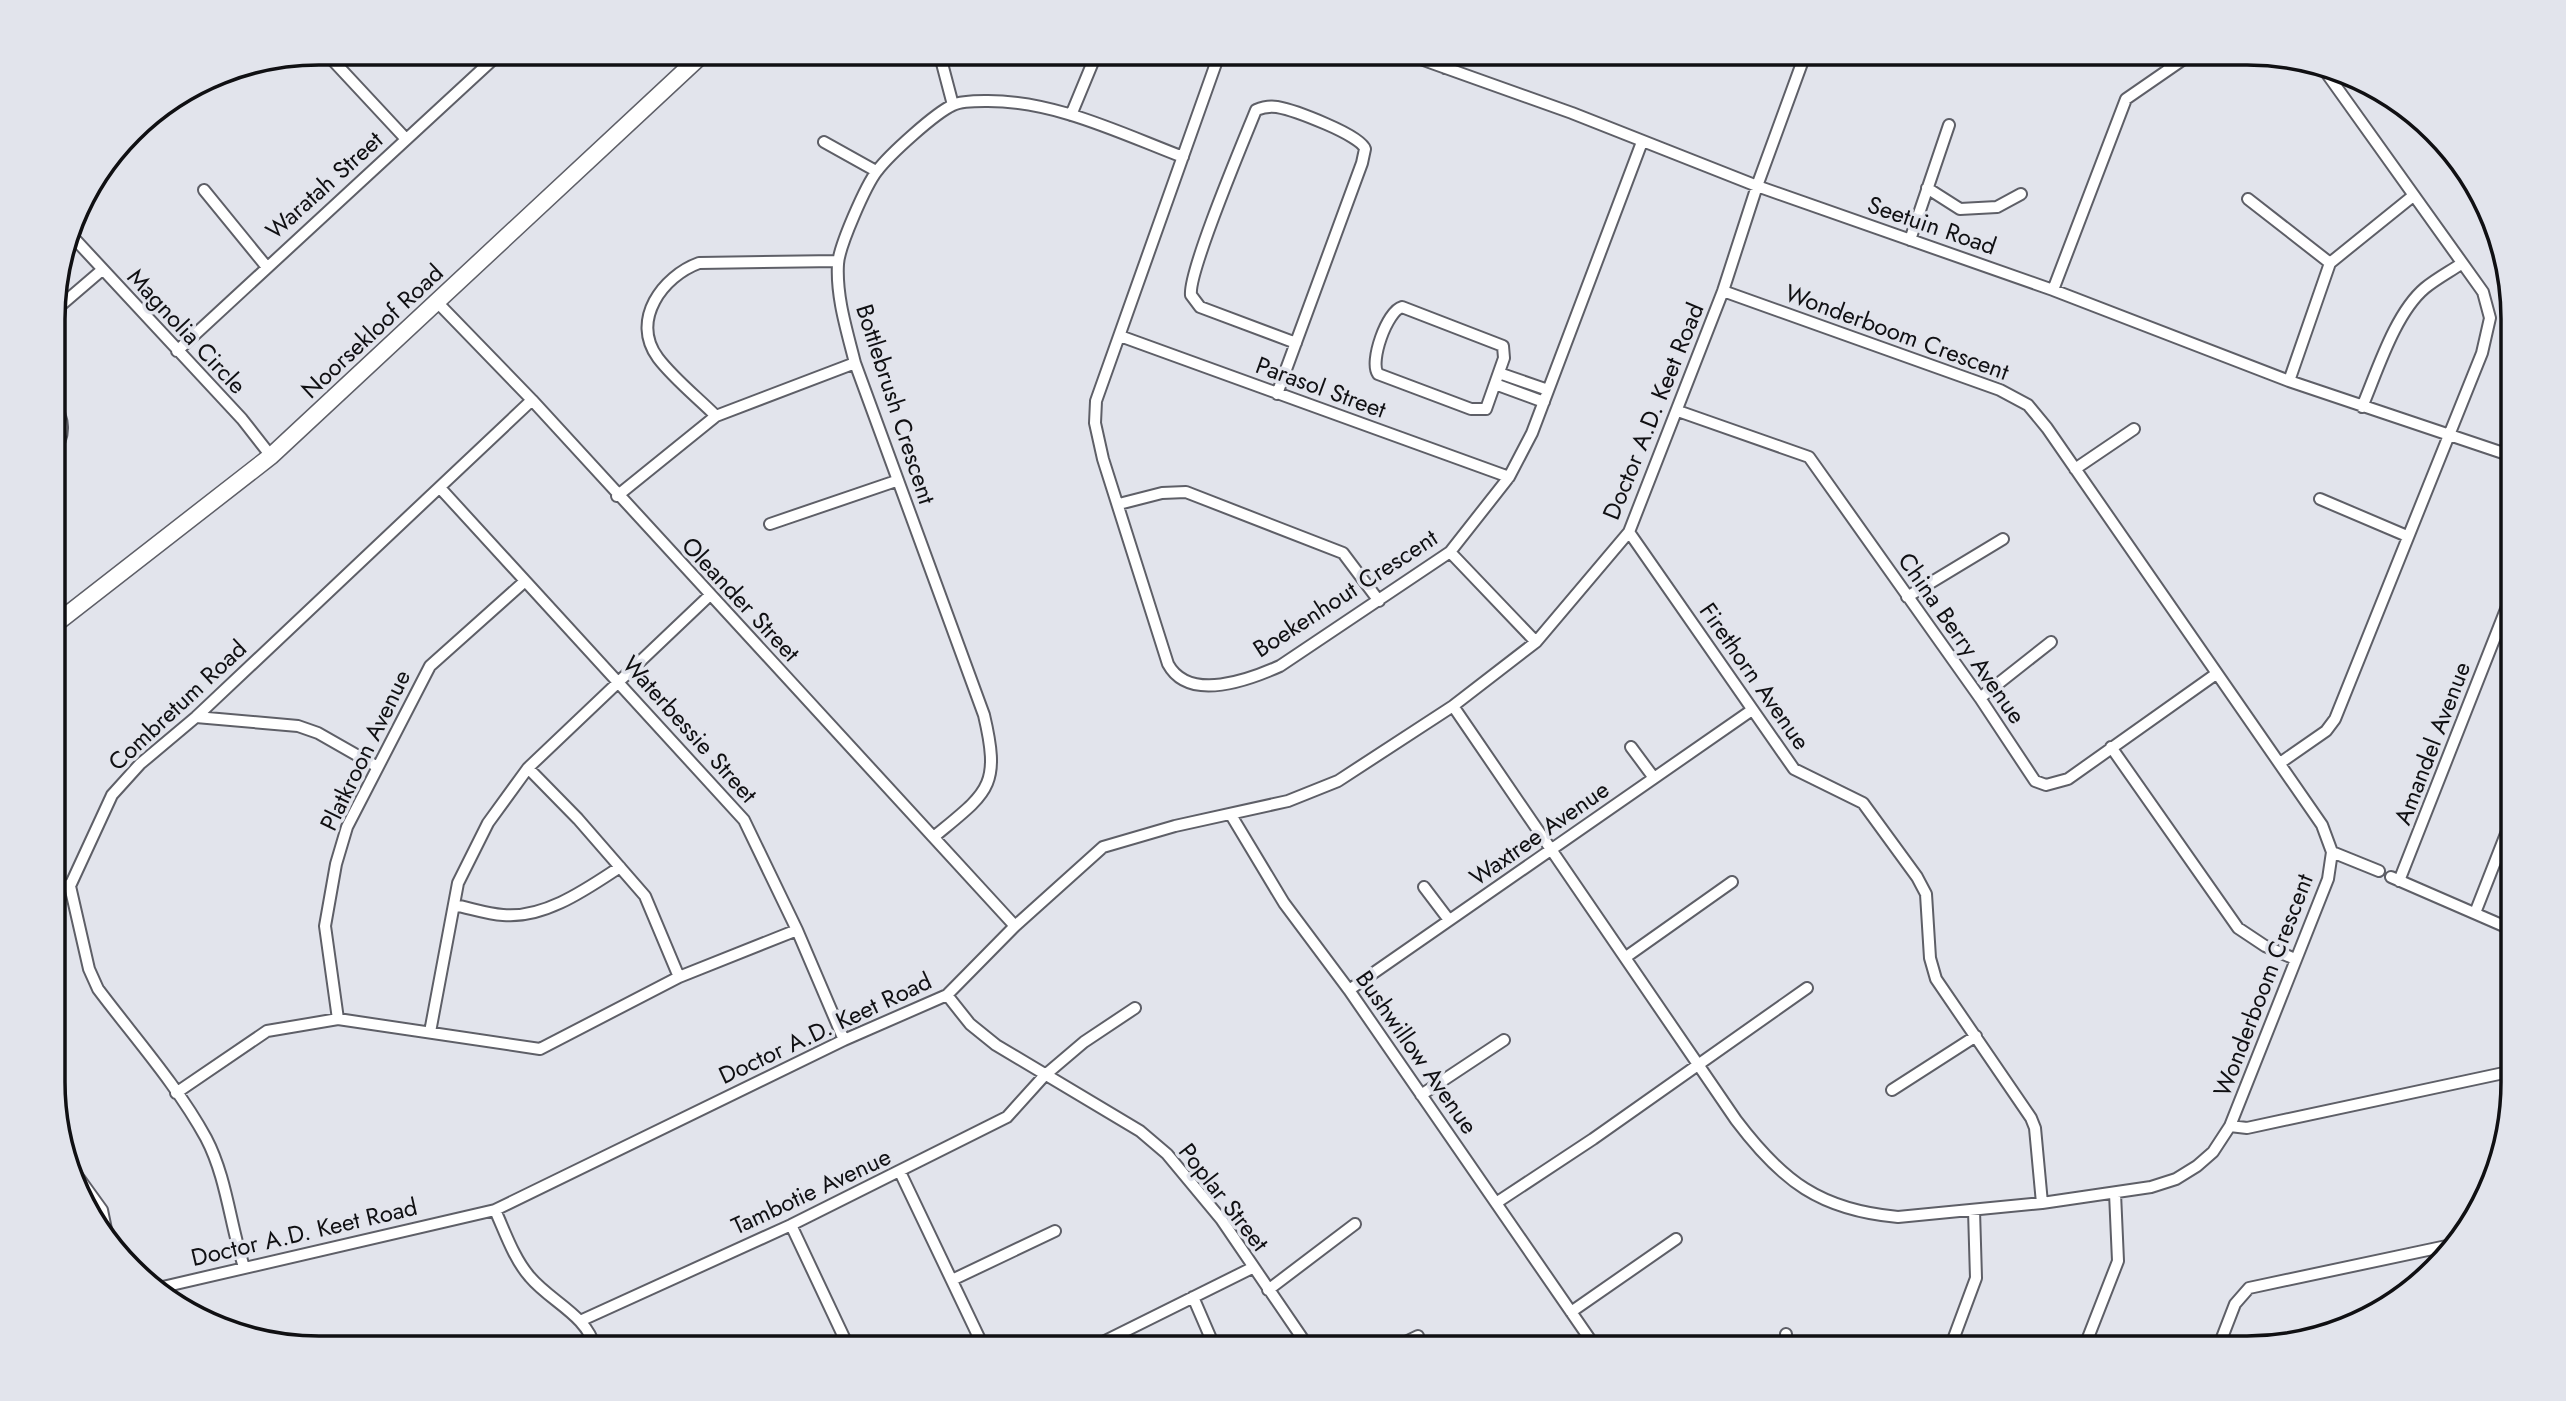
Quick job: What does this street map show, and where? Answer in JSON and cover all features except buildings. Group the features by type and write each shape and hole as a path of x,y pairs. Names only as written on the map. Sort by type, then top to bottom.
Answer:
{"street":[{"path":"337,65 406,139"},
{"name":"Waratah Street","path":"177,351 266,266 488,65"},
{"name":"Noorsekloof Road","path":"65,616 271,456 691,65"},
{"path":"942,65 953,104 997,102 1072,115 1183,157"},
{"path":"1072,115 1092,65"},
{"name":"Boekenhout Crescent","path":"1215,65 1096,401 1095,414 1103,459 1168,664 1173,671 1192,683 1212,685 1252,678 1280,666 1450,552 1509,477 1532,433 1642,142"},
{"name":"Seetuin Road","path":"1438,65 1757,186 2053,290 2289,381 2501,453"},
{"name":"Doctor A.D. Keet Road","path":"167,1286 495,1210 844,1040 947,995 1015,926 1103,847 1175,825 1288,801 1338,781 1452,706 1536,642 1629,532 1723,291 1757,186 1801,65"},
{"path":"2053,290 2122,107 2134,92 2175,65"},
{"path":"2280,763 2326,731 2335,719 2489,331 2487,302 2330,78"},
{"name":"Bottlebrush Crescent","path":"935,836 980,799 989,784 992,765 990,741 984,715 896,481 855,363 843,318 838,261 858,206 876,171 919,130 953,104"},
{"path":"1278,394 1365,149 1358,138 1283,109 1262,107 1256,110 1221,200 1192,283 1191,295 1200,307 1296,343"},
{"path":"1910,240 1949,125"},
{"path":"824,142 876,171"},
{"path":"1927,188 1960,209 2012,207 2021,194"},
{"path":"204,190 266,266"},
{"path":"2289,381 2330,263 2413,197"},
{"path":"2248,199 2330,263"},
{"name":"Magnolia Circle","path":"77,241 242,419 271,456"},
{"path":"716,416 654,350 649,313 657,294 680,272 699,263 838,261"},
{"path":"2362,407 2410,306 2423,289 2460,264"},
{"path":"65,302 102,270"},
{"name":"Wonderboom Crescent","path":"1452,706 1758,1149 1784,1176 1817,1198 1877,1215 1898,1217 2042,1203 2151,1187 2187,1174 2213,1152 2230,1126 2325,888 2332,852 2322,825 2039,417 2014,397 1723,291"},
{"name":"Oleander Street","path":"437,302 532,400 617,496 935,836 1015,926"},
{"path":"1402,307 1502,344 1506,352 1497,379 1486,409 1477,411 1383,378 1374,369 1374,361 1390,316 1402,307"},
{"name":"Parasol Street","path":"1120,336 1509,477"},
{"path":"617,496 716,416 855,363"},
{"path":"1497,379 1548,390"},
{"path":"1497,379 1544,401"},
{"name":"Combretum Road","path":"70,886 111,795 141,764 196,717 441,489 532,400"},
{"name":"China Berry Avenue","path":"1678,411 1810,457 1980,698 2029,774 2041,784 2053,785 2068,779 2216,674"},
{"path":"2075,469 2134,429"},
{"path":"770,524 896,481"},
{"name":"Waterbessie Street","path":"441,489 744,820 797,930 844,1040"},
{"path":"1119,504 1162,493 1186,492 1326,544 1348,557 1379,601"},
{"path":"2320,499 2407,536"},
{"name":"Firethorn Avenue","path":"1629,532 1794,769 1863,803 1917,877 1926,894 1932,970 2031,1118 2035,1128 2042,1203"},
{"path":"1907,597 2003,539"},
{"path":"1450,552 1536,642"},
{"name":"Platkroon Avenue","path":"338,1019 325,926 347,827 376,766 430,666 524,582"},
{"path":"430,1032 458,883 488,823 528,768 621,683 709,596"},
{"name":"Amandel Avenue","path":"2501,621 2395,879 2501,925"},
{"path":"1980,698 2051,642"},
{"name":"Waxtree Avenue","path":"1349,990 1752,710"},
{"path":"196,717 298,726 318,733 376,766"},
{"path":"1630,747 1654,778"},
{"path":"2112,747 2238,929 2265,946 2295,959"},
{"path":"528,768 645,896 679,977"},
{"name":"Bushwillow Avenue","path":"1231,815 1284,903 1349,990 1588,1336"},
{"path":"2475,913 2501,847"},
{"path":"2332,852 2379,871"},
{"path":"454,905 504,916 527,914 589,888 620,867"},
{"path":"1626,957 1732,882"},
{"path":"65,885 70,886 84,954 99,989 176,1093 206,1139 226,1192 244,1267"},
{"path":"1424,887 1449,920"},
{"path":"176,1093 267,1031 338,1019 540,1049 679,977 797,930"},
{"path":"1496,1203 1807,988"},
{"name":"Poplar Street","path":"947,995 970,1024 1044,1076 1140,1132 1167,1154 1221,1219 1301,1336"},
{"path":"1044,1076 1084,1042 1135,1008"},
{"path":"1892,1090 1976,1036"},
{"path":"1421,1095 1504,1040"},
{"path":"2230,1126 2247,1128 2501,1074"},
{"name":"Tambotie Avenue","path":"580,1321 791,1225 1007,1117 1044,1076"},
{"path":"900,1172 978,1336"},
{"path":"2089,1336 2118,1261 2115,1193"},
{"path":"93,1197 103,1215"},
{"path":"495,1210 530,1278 580,1321 591,1336"},
{"path":"1954,1336 1976,1278 1974,1210"},
{"path":"1268,1290 1354,1224"},
{"path":"791,1225 843,1336"},
{"path":"952,1280 1055,1231"},
{"path":"1571,1311 1676,1239"},
{"path":"2223,1336 2235,1304 2249,1287 2440,1247"},
{"path":"1115,1336 1252,1268"},
{"path":"1193,1297 1210,1336"}]}
